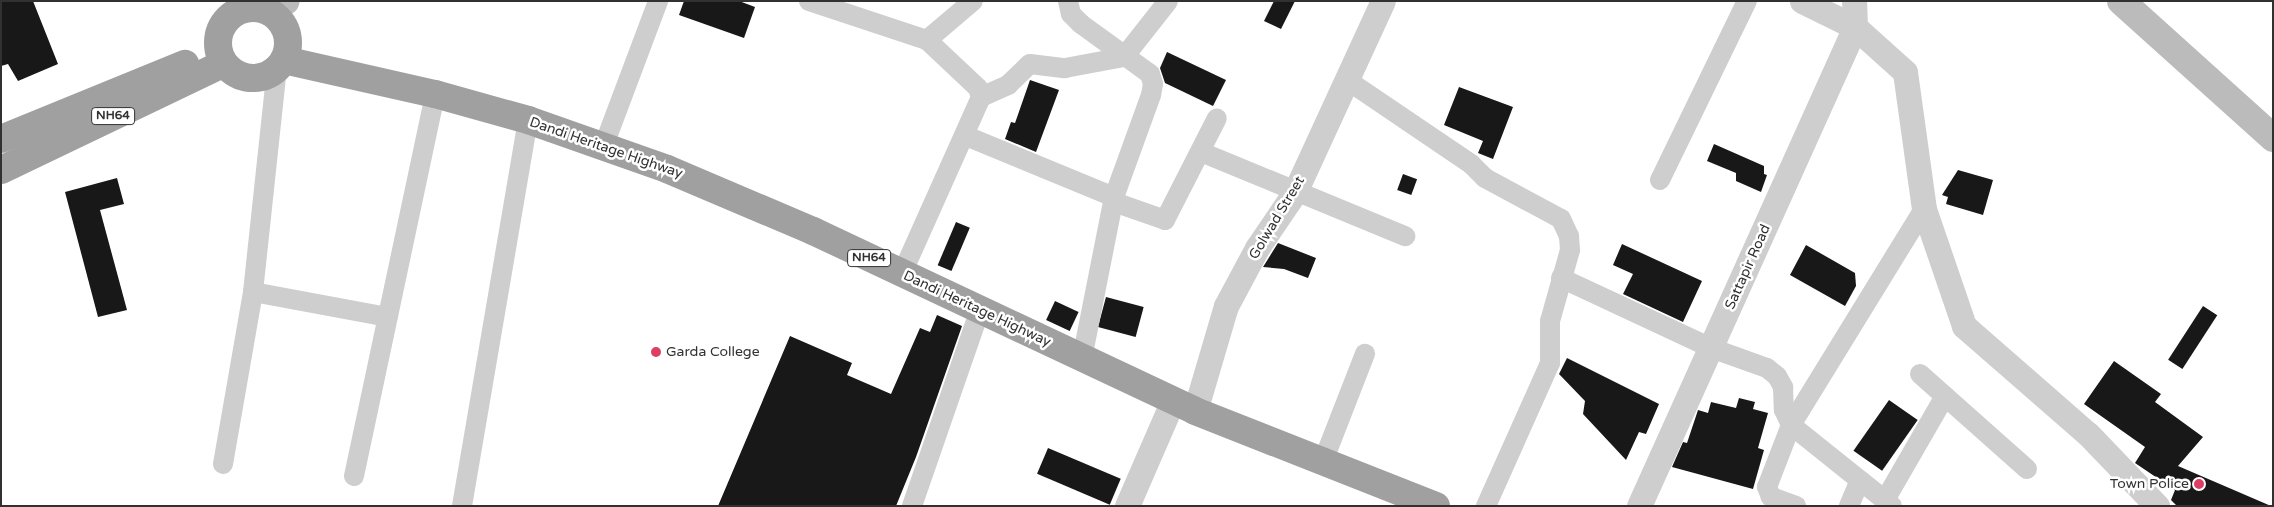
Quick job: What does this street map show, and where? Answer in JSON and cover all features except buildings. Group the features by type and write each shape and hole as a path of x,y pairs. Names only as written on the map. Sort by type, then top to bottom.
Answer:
{"highway":[{"path":"278,6 279,18 288,38 289,49 281,65 255,78 243,77 222,58 220,29 227,19 247,8 278,6"},
{"name":"NH64","path":"1,139 134,83 222,58"},
{"name":"NH64","path":"1,170 222,58"},
{"name":"Dandi Heritage Highway","path":"281,65 435,94 528,120 604,145 741,198 1184,406 1324,459 1420,502"}],"main road":[{"path":"2121,1 2273,138"}],"street":[{"path":"604,145 658,1"},
{"path":"809,1 927,40 978,88 981,97 966,136 902,274"},
{"path":"927,40 973,1"},
{"path":"1068,1 1071,14 1081,24 1150,74 1152,84 1152,95 1114,200 1082,359"},
{"path":"981,97 1008,85 1030,64 1066,68 1124,57 1168,1"},
{"name":"Golwad Street","path":"1127,506 1184,406 1226,306 1257,248 1296,192 1383,1"},
{"path":"1660,180 1747,1"},
{"path":"1802,1 1855,27 1905,72 1924,209 1964,326 2088,434 2158,506"},
{"path":"1854,1 1855,27"},
{"name":"Sattapir Road","path":"1639,506 1855,27"},
{"path":"223,464 253,292 281,65"},
{"path":"1347,80 1471,164 1485,178 1561,219 1569,236 1570,250 1550,321 1550,363 1486,506"},
{"path":"354,476 435,94"},
{"path":"966,136 1165,220 1217,118"},
{"path":"462,506 528,120"},
{"path":"1200,152 1405,236"},
{"path":"1796,506 1771,497 1766,487 1791,425 1924,209"},
{"path":"1561,278 1711,348 1767,368 1777,376 1783,387 1784,410 1791,425 1890,504 1945,396"},
{"path":"253,292 388,317"},
{"path":"912,506 980,310"},
{"path":"1324,459 1366,354"},
{"path":"1920,374 2027,470"},
{"path":"1849,506 1860,480"}],"place":[{"name":"Garda College","path":"656,352"},
{"name":"Town Police","path":"2199,484"}]}
